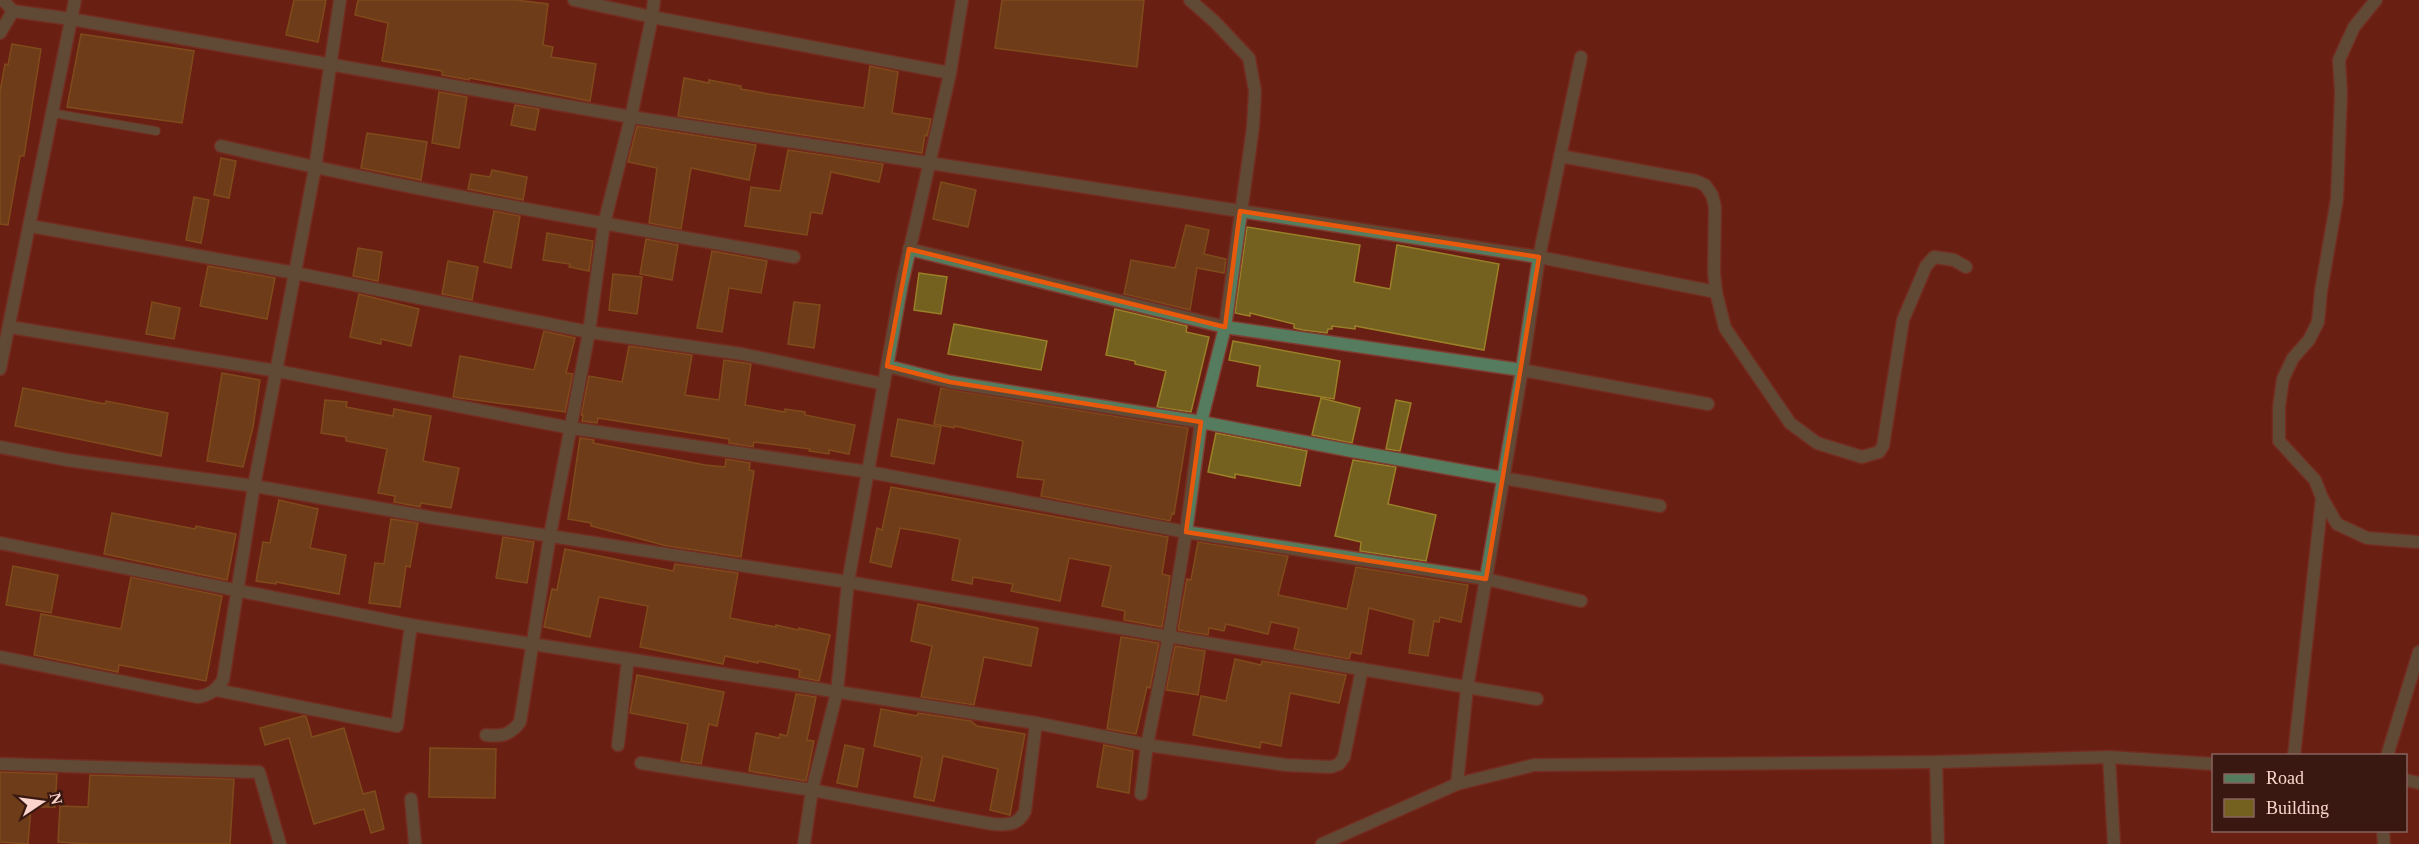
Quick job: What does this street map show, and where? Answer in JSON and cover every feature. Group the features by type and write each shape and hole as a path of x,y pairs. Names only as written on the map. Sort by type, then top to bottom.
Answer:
{"street":[{"path":"3,0 13,11 332,67 631,117 1539,257 1716,292"},
{"path":"0,369 75,0"},
{"path":"0,657 198,697 216,690 223,680 254,486 315,168 332,67 340,0"},
{"path":"574,0 652,17 950,73"},
{"path":"486,735 499,737 511,733 520,722 550,535 589,332 604,224 631,117 654,0"},
{"path":"804,844 812,790 837,693 848,582 887,366 909,249 950,73 962,0"},
{"path":"1141,794 1186,532 1201,422 1225,327 1256,91 1249,58 1215,22 1190,0"},
{"path":"2376,0 2354,27 2339,60 2341,93 2337,199 2318,322 2309,340 2293,358 2283,379 2278,441 2315,480 2337,524 2367,538 2419,542"},
{"path":"0,33 13,11"},
{"path":"1457,784 1467,688 1504,478 1539,257 1581,57"},
{"path":"221,146 315,168 604,224 794,257"},
{"path":"1560,156 1696,181 1705,185 1712,195 1715,207 1714,272 1716,292 1725,328 1790,423 1817,443 1862,457 1879,452 1883,446 1903,320 1926,266 1934,257 1954,260 1966,267"},
{"path":"30,226 295,273 589,332 742,354 884,384"},
{"path":"909,249 1225,327 1522,370 1708,404"},
{"path":"10,327 277,372 571,428 869,472 1186,532 1486,579 1581,601"},
{"path":"887,366 950,382 1201,422 1660,506"},
{"path":"0,447 67,460 254,486 440,519 848,582 1537,699"},
{"path":"2294,754 2322,498"},
{"path":"0,543 411,625 1036,723 1148,745 1286,765 1331,767 1339,764 1344,757 1362,669"},
{"path":"216,690 397,726 411,625"},
{"path":"2388,754 2419,652"},
{"path":"618,745 628,659"},
{"path":"641,763 812,790 992,824 1015,823 1025,811 1036,723"},
{"path":"1322,844 1457,784 1534,765 1936,762 2109,757 2212,764"},
{"path":"2109,757 2114,844"},
{"path":"1936,762 1938,844"},
{"path":"0,764 259,771 280,844"},
{"path":"411,800 415,844"}],"lane":[{"path":"52,113 156,131"}],"highlighted area":[{"path":"1240,211 1539,257 1486,579 1186,532 1201,422 950,382 887,366 909,249 1225,327"}],"building":[{"path":"294,0 326,0 318,42 286,35"},
{"path":"358,0 516,0 548,4 543,45 553,47 551,57 596,64 590,101 470,78 469,80 442,75 442,71 382,61 388,23 355,15"},
{"path":"1002,0 1144,0 1137,67 995,48"},
{"path":"81,34 194,51 182,123 67,107"},
{"path":"12,44 41,49 24,156 20,156 8,225 0,224 0,91 5,64 8,65"},
{"path":"870,66 898,72 892,113 931,119 922,153 678,116 684,78 709,83 709,80 741,86 741,89 864,108"},
{"path":"439,92 467,97 459,148 432,143"},
{"path":"515,105 539,109 535,130 511,125"},
{"path":"637,126 756,145 749,180 691,168 681,229 649,223 657,168 628,162"},
{"path":"367,133 427,142 421,180 361,168"},
{"path":"788,150 883,164 879,182 831,172 822,214 811,212 807,235 745,226 751,187 780,191"},
{"path":"221,158 236,161 229,198 214,195"},
{"path":"492,170 527,177 523,200 468,189 471,174 490,177"},
{"path":"941,182 976,190 968,227 933,219"},
{"path":"194,197 209,200 201,243 186,240"},
{"path":"494,211 520,216 511,268 484,262"},
{"path":"1186,225 1209,230 1204,254 1226,259 1224,273 1197,268 1190,310 1124,294 1131,260 1175,268"},
{"path":"1247,227 1360,245 1354,282 1390,289 1397,245 1499,264 1484,350 1355,326 1355,329 1332,326 1327,333 1303,330 1294,328 1294,324 1250,313 1250,316 1235,313"},
{"path":"547,233 593,241 589,271 569,267 570,264 543,260"},
{"path":"646,239 678,245 672,280 640,274"},
{"path":"358,248 382,252 378,281 353,276"},
{"path":"712,251 767,261 761,293 729,288 722,332 697,328"},
{"path":"448,261 478,267 472,300 442,294"},
{"path":"208,266 275,278 267,319 200,306"},
{"path":"919,273 947,277 941,314 914,310"},
{"path":"613,274 642,277 637,314 609,310"},
{"path":"359,294 419,309 411,346 381,339 381,344 350,337"},
{"path":"152,302 180,308 174,339 146,334"},
{"path":"794,302 820,305 814,348 788,344"},
{"path":"1115,309 1187,326 1186,332 1209,337 1191,412 1157,407 1166,371 1106,355"},
{"path":"954,324 1047,341 1041,370 948,354"},
{"path":"544,331 575,338 566,373 573,374 565,412 453,397 460,356 534,370"},
{"path":"1233,341 1340,361 1334,399 1257,386 1260,366 1229,360"},
{"path":"629,346 692,355 685,395 719,400 724,360 751,364 745,405 785,412 785,409 805,412 805,415 855,425 849,454 829,450 829,454 809,451 810,449 754,442 753,447 729,443 729,439 598,418 597,423 582,421 583,415 581,415 589,376 622,382"},
{"path":"222,373 260,380 253,427 243,467 207,461"},
{"path":"23,388 105,404 106,401 168,413 161,456 15,426"},
{"path":"941,388 1188,428 1174,514 1172,513 1170,521 1041,496 1044,480 1017,477 1023,441 955,426 954,428 934,424"},
{"path":"1321,398 1360,408 1352,443 1312,435"},
{"path":"325,400 347,402 346,407 393,416 394,409 431,416 423,461 459,468 451,508 421,503 420,507 394,502 395,496 378,493 387,449 346,441 346,437 321,433"},
{"path":"1396,400 1411,403 1400,451 1386,449"},
{"path":"898,419 941,427 934,464 891,456"},
{"path":"1216,433 1307,451 1300,486 1235,474 1235,478 1208,472"},
{"path":"580,438 594,440 593,443 705,465 725,467 726,459 750,463 749,470 754,471 741,557 667,546 591,526 591,523 568,519"},
{"path":"1353,460 1396,467 1388,504 1436,515 1426,561 1360,551 1361,542 1335,536"},
{"path":"891,487 1168,537 1162,574 1170,576 1162,627 1124,620 1125,611 1102,606 1111,566 1069,558 1060,601 1011,591 1013,584 973,577 972,584 952,580 960,539 900,528 891,567 870,562 877,528 882,530"},
{"path":"279,500 318,509 310,548 346,555 339,594 276,582 276,584 256,581 263,542 270,543"},
{"path":"112,513 195,529 196,526 236,534 227,580 104,554"},
{"path":"391,519 418,523 410,567 406,566 400,607 369,603 375,563 384,564"},
{"path":"503,537 534,542 527,583 496,578"},
{"path":"1198,542 1288,556 1278,595 1347,609 1356,567 1468,585 1461,622 1440,617 1439,622 1434,621 1428,656 1409,653 1414,620 1369,608 1361,654 1351,652 1349,659 1294,649 1299,628 1271,622 1268,634 1226,624 1224,631 1209,628 1208,635 1178,630 1187,579 1191,580"},
{"path":"565,549 673,571 675,564 738,573 730,618 830,635 819,681 799,677 800,670 758,661 758,663 725,656 723,664 640,647 648,606 599,597 590,637 544,627 552,589 557,590"},
{"path":"13,566 58,575 51,613 6,605"},
{"path":"131,577 222,596 206,681 119,665 118,672 34,655 41,614 121,629"},
{"path":"918,604 1038,628 1031,666 984,657 974,705 921,697 932,646 911,641"},
{"path":"1121,637 1159,643 1150,688 1147,687 1136,734 1107,729"},
{"path":"1175,646 1205,651 1198,695 1166,690"},
{"path":"1235,659 1261,665 1262,661 1346,675 1339,703 1290,693 1281,746 1261,742 1260,748 1193,735 1201,696 1226,701"},
{"path":"637,675 724,692 717,726 709,724 701,764 681,761 688,724 630,713"},
{"path":"796,694 816,697 807,740 814,741 806,781 749,771 756,733 779,738 780,734 787,736"},
{"path":"881,709 917,716 918,713 971,721 977,726 1025,734 1010,815 990,810 998,769 943,756 934,801 914,797 922,757 874,746"},
{"path":"306,716 312,737 344,728 363,794 375,791 384,829 371,833 364,809 314,824 289,738 265,745 260,728"},
{"path":"845,745 864,749 857,787 837,783"},
{"path":"1104,745 1133,751 1129,793 1097,787"},
{"path":"430,748 496,749 495,798 429,797"},
{"path":"0,772 57,774 55,807 31,807 28,844 0,842"},
{"path":"90,775 234,779 230,844 58,842 60,806 88,807"}]}
